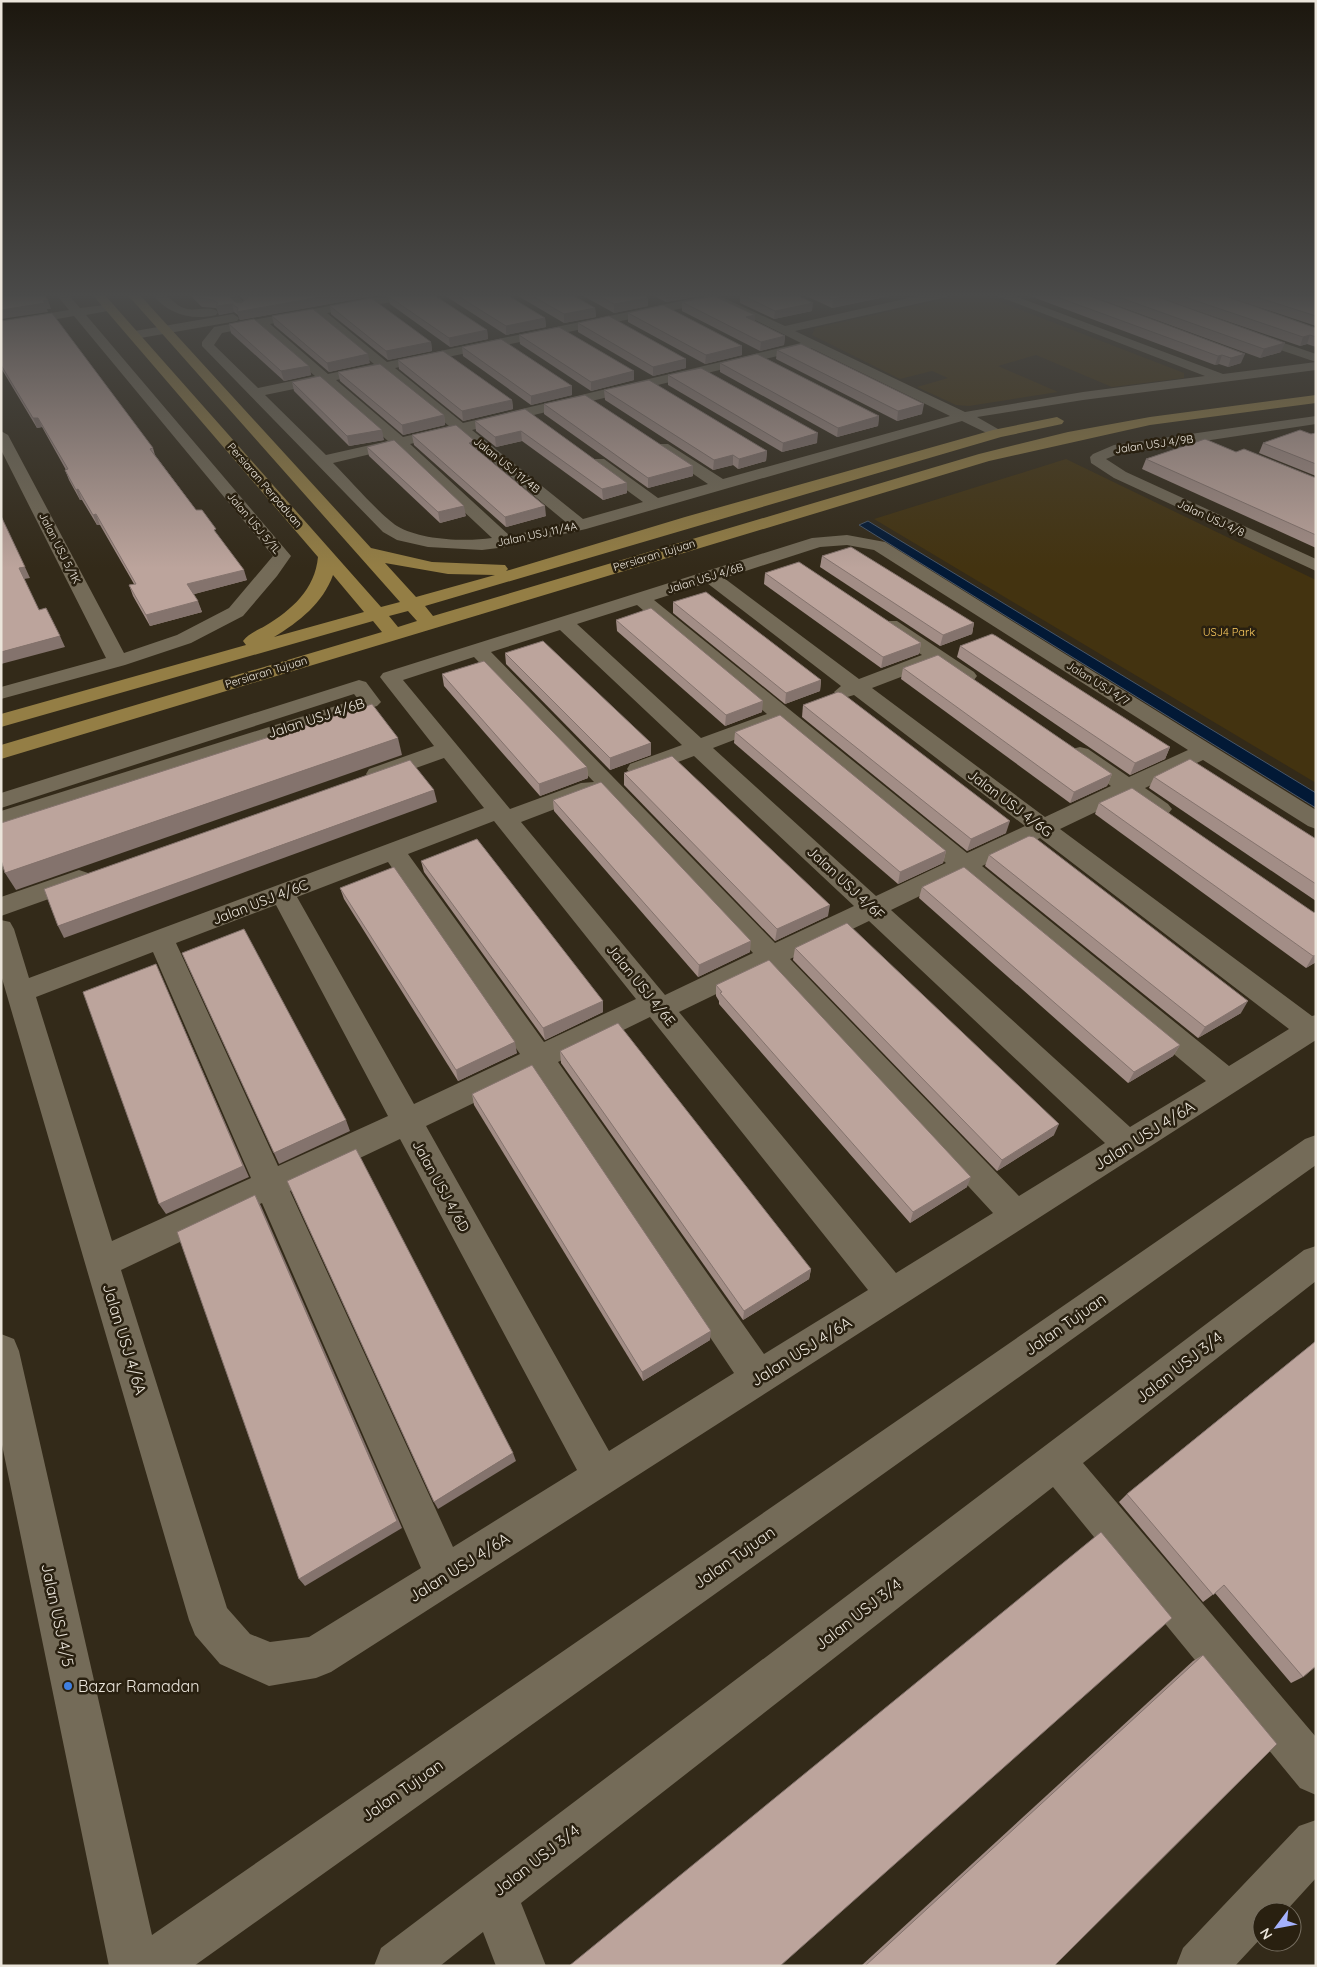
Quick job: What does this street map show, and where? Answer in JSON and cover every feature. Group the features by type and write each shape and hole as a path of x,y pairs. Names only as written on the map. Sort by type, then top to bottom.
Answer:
{"main road":[{"name":"Persiaran Perpaduan","path":"178,385 393,633"},
{"path":"216,385 429,623"},
{"path":"1106,413 1310,385"},
{"name":"Persiaran Tujuan","path":"1,752 992,455 1068,437 1150,421 1316,399"},
{"name":"Persiaran Tujuan","path":"1,721 413,605 691,521 998,433 1071,419"},
{"path":"366,552 413,565 456,570 485,570 549,565"},
{"path":"178,671 245,645 269,633 292,616 310,598 321,582 328,566 326,555"}],"street":[{"name":"Jalan USJ 5/1L","path":"1,693 118,661 184,638 236,612 271,572 282,556 138,385"},
{"name":"Jalan USJ 11/4A","path":"247,385 388,528 403,536 454,545 506,542 580,525 963,416 1048,401 1171,385"},
{"path":"255,393 294,385"},
{"path":"334,385 399,442 506,542"},
{"name":"Jalan USJ 11/4B","path":"408,385 580,525"},
{"path":"322,461 643,385"},
{"path":"653,385 666,393"},
{"path":"898,385 998,433"},
{"path":"1239,385 1250,389"},
{"path":"573,387 605,408"},
{"path":"512,400 544,423"},
{"name":"Jalan USJ 4/9B","path":"1107,468 1099,463 1098,457 1104,452 1316,420"},
{"path":"887,423 904,432"},
{"name":"Jalan USJ 5/1K","path":"1,435 118,661"},
{"path":"1204,437 1230,448"},
{"path":"827,440 844,450"},
{"path":"654,441 721,485"},
{"path":"584,452 655,503"},
{"path":"772,456 788,465"},
{"name":"Jalan USJ 4/8","path":"1107,468 1316,566"},
{"name":"Jalan USJ 4/6B","path":"390,676 783,553 834,540 879,546"},
{"name":"Jalan USJ 4/7","path":"879,546 1316,821"},
{"path":"783,553 799,564"},
{"name":"Jalan USJ 4/6G","path":"710,576 1042,827 1313,1028"},
{"path":"640,598 1228,1082"},
{"path":"872,613 947,653 985,689"},
{"name":"Jalan USJ 4/6F","path":"563,622 1128,1145"},
{"path":"984,639 1012,628"},
{"path":"477,649 606,781 1016,1215"},
{"name":"Jalan USJ 4/6C","path":"21,992 393,851 606,781 947,653"},
{"name":"Jalan USJ 4/6E","path":"390,676 892,1294"},
{"name":"Jalan USJ 4/6B","path":"1,801 359,686 370,702 1,819"},
{"path":"1064,743 1177,821"},
{"path":"355,782 448,749"},
{"path":"102,1262 406,1122 539,1058 771,956 1204,750"},
{"path":"393,851 539,1058 759,1378"},
{"path":"1,907 104,870"},
{"name":"Jalan USJ 4/6D","path":"282,893 602,1477"},
{"name":"Jalan USJ 4/6A","path":"1,929 210,1620 235,1649 269,1664 316,1658 1313,1028"},
{"path":"161,939 445,1576"},
{"name":"Jalan Tujuan","path":"151,1966 1316,1148"},
{"name":"Jalan USJ 3/4","path":"399,1966 1316,1261"},
{"name":"Jalan USJ 4/5","path":"1,1351 134,1966"},
{"path":"1056,1461 1316,1772"},
{"path":"1201,1966 1316,1844"},
{"path":"492,1894 521,1966"}],"green space":[{"path":"925,385 1041,385 1058,392 969,406 956,405 917,387"},
{"path":"1107,385 1130,385 1112,387"},
{"name":"USJ4 Park","path":"1066,459 1316,580 1316,783 874,519"}],"water":[{"path":"868,521 1316,793 1316,808 859,525"}],"building":[{"path":"13,385 106,385 153,448 150,449 196,510 202,510 216,529 214,530 244,570 187,584 198,601 146,615 129,585 136,584 96,514 93,515 78,489 76,490 65,470 68,469 38,418 33,418"},
{"path":"295,385 330,385 382,430 347,436"},
{"path":"353,385 406,385 444,415 402,425"},
{"path":"429,385 491,385 512,400 462,411"},
{"path":"515,385 572,386 531,396"},
{"path":"627,385 657,385 767,451 739,459 733,455 714,460 604,390"},
{"path":"685,385 731,385 818,433 783,443"},
{"path":"760,385 818,385 879,416 838,428"},
{"path":"846,385 885,385 924,404 898,411"},
{"path":"585,395 693,466 648,478 544,404"},
{"path":"525,409 627,483 602,489 521,431 495,437 475,421"},
{"path":"456,425 476,442 469,443 545,506 505,517 412,435"},
{"path":"1300,430 1311,434 1316,433 1316,464 1263,443"},
{"path":"1205,439 1236,452 1244,449 1316,478 1316,535 1146,459"},
{"path":"394,440 464,506 438,512 367,447"},
{"path":"1,516 25,567 19,568 39,610 46,608 60,636 1,652"},
{"path":"851,547 974,623 943,635 822,556"},
{"path":"799,562 921,643 883,657 765,573"},
{"path":"706,592 821,680 786,693 673,602"},
{"path":"651,608 763,701 726,715 616,620"},
{"path":"992,634 1170,747 1135,763 960,646"},
{"path":"543,641 651,743 610,758 505,653"},
{"path":"938,655 1112,774 1074,792 903,668"},
{"path":"484,661 587,767 539,784 442,674"},
{"path":"838,692 842,693 1010,821 971,839 803,705"},
{"path":"372,704 398,738 5,873 1,860 1,823"},
{"path":"780,715 946,851 900,872 735,732"},
{"path":"672,756 830,905 777,929 624,773"},
{"path":"1190,759 1316,839 1316,884 1154,777"},
{"path":"410,760 434,790 58,926 44,889"},
{"path":"601,782 751,941 699,965 553,800"},
{"path":"1132,788 1316,913 1316,955 1313,956 1099,803"},
{"path":"1029,836 1034,837 1248,1001 1205,1027 989,855"},
{"path":"477,839 603,1001 543,1028 421,861"},
{"path":"394,867 515,1042 456,1070 340,888"},
{"path":"964,867 1180,1045 1134,1072 922,887"},
{"path":"847,923 1059,1124 1002,1160 795,948"},
{"path":"244,929 346,1120 274,1153 182,953"},
{"path":"769,960 971,1177 913,1212 720,993 722,992 716,985"},
{"path":"156,964 243,1166 159,1204 83,992"},
{"path":"618,1023 811,1269 744,1311 560,1051"},
{"path":"532,1065 711,1331 642,1372 472,1094"},
{"path":"356,1149 513,1453 434,1502 287,1181"},
{"path":"255,1195 397,1521 299,1579 177,1232"},
{"path":"1316,1341 1316,1666 1303,1677 1224,1585 1213,1595 1127,1494"},
{"path":"1101,1532 1172,1618 780,1966 569,1966"},
{"path":"1203,1655 1277,1744 1054,1966 865,1966"}],"place":[{"name":"Bazar Ramadan","path":"68,1686"}]}
